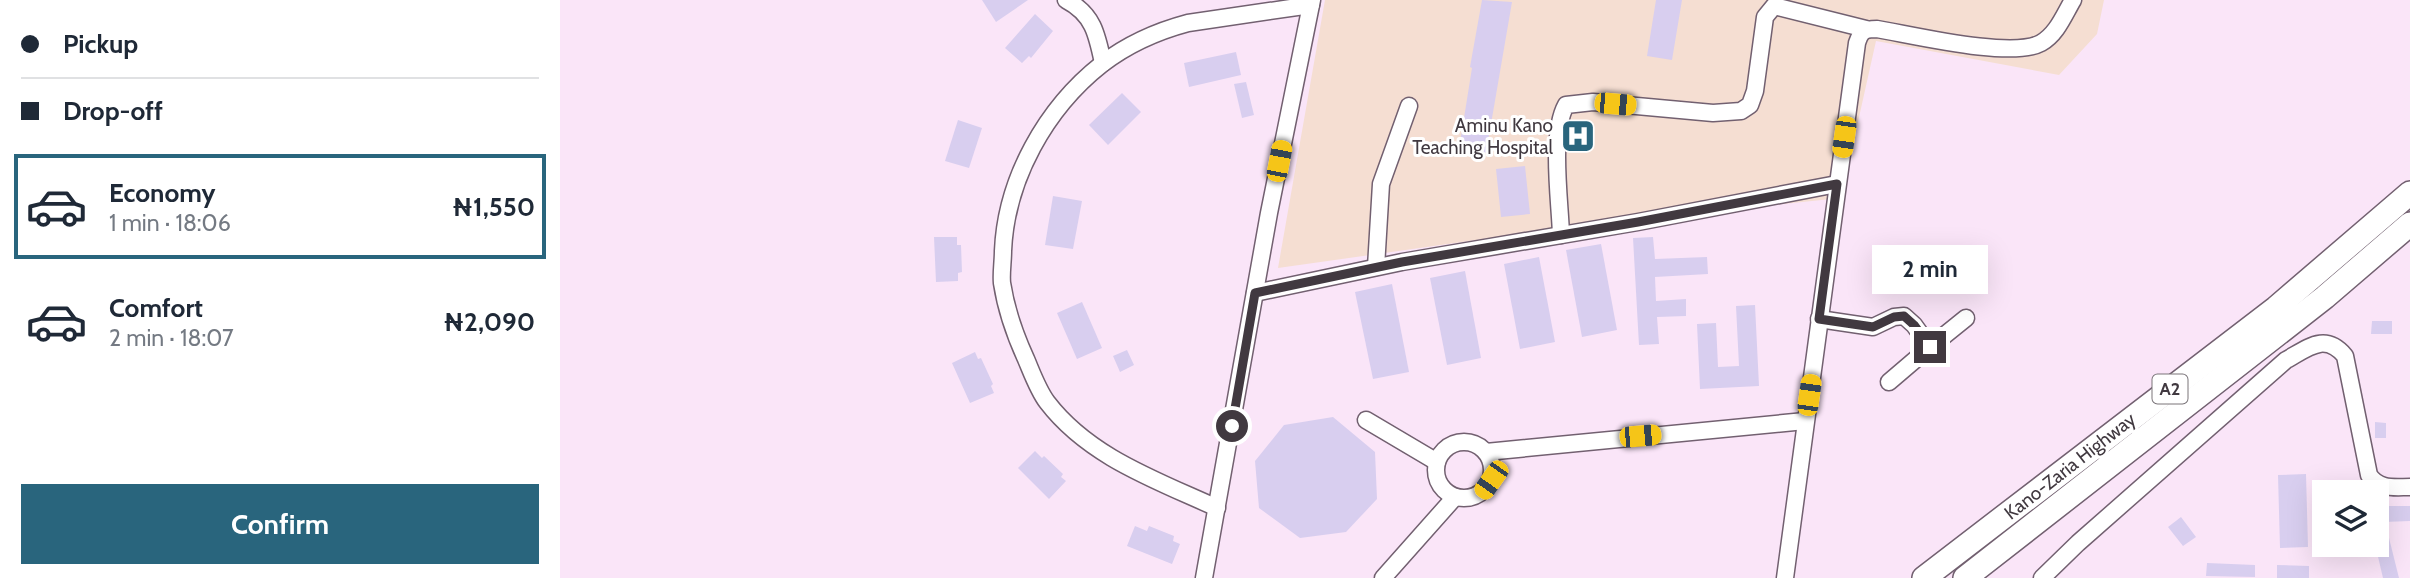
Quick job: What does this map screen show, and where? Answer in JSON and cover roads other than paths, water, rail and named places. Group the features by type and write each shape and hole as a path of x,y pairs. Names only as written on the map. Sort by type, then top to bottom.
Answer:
{"highway":[{"name":"Kano-Zaria Highway","path":"1924,578 2276,308 2410,193"},
{"name":"Kano-Zaria Highway","path":"1977,574 2315,304 2410,224"}],"street":[{"path":"1066,0 1085,12 1095,31 1103,63"},
{"path":"1561,235 1558,147 1560,116 1566,105 1592,102 1713,113 1741,111 1750,105 1755,91 1765,17 1774,6 1866,29 1996,48 2024,49 2040,44 2050,36 2073,0"},
{"path":"1204,578 1217,508 1269,213 1311,3 1179,26 1148,36 1103,63 1073,92 1043,129 1025,161 1007,211 1002,281 1009,314 1021,349 1045,400 1071,430 1119,463 1217,508"},
{"path":"1785,578 1857,43 1861,32 1866,29"},
{"path":"1376,267 1381,184 1409,106"},
{"path":"1255,293 1376,267 1837,184"},
{"path":"1819,319 1873,327 1894,317 1904,316 1930,347"},
{"path":"1889,382 1966,318"},
{"path":"2042,578 2078,543 2286,360 2324,342 2336,345 2345,356 2369,475 2374,482 2383,486 2410,487"},
{"path":"1366,420 1437,462"},
{"path":"1486,452 1805,421"},
{"path":"1459,443 1474,444 1486,452 1492,466 1491,480 1482,492 1469,498 1455,497 1443,489 1437,475 1437,462 1446,449 1459,443"},
{"path":"1383,578 1455,497"}],"place":[{"name":"Aminu Kano Teaching Hospital","path":"1578,136"}]}
